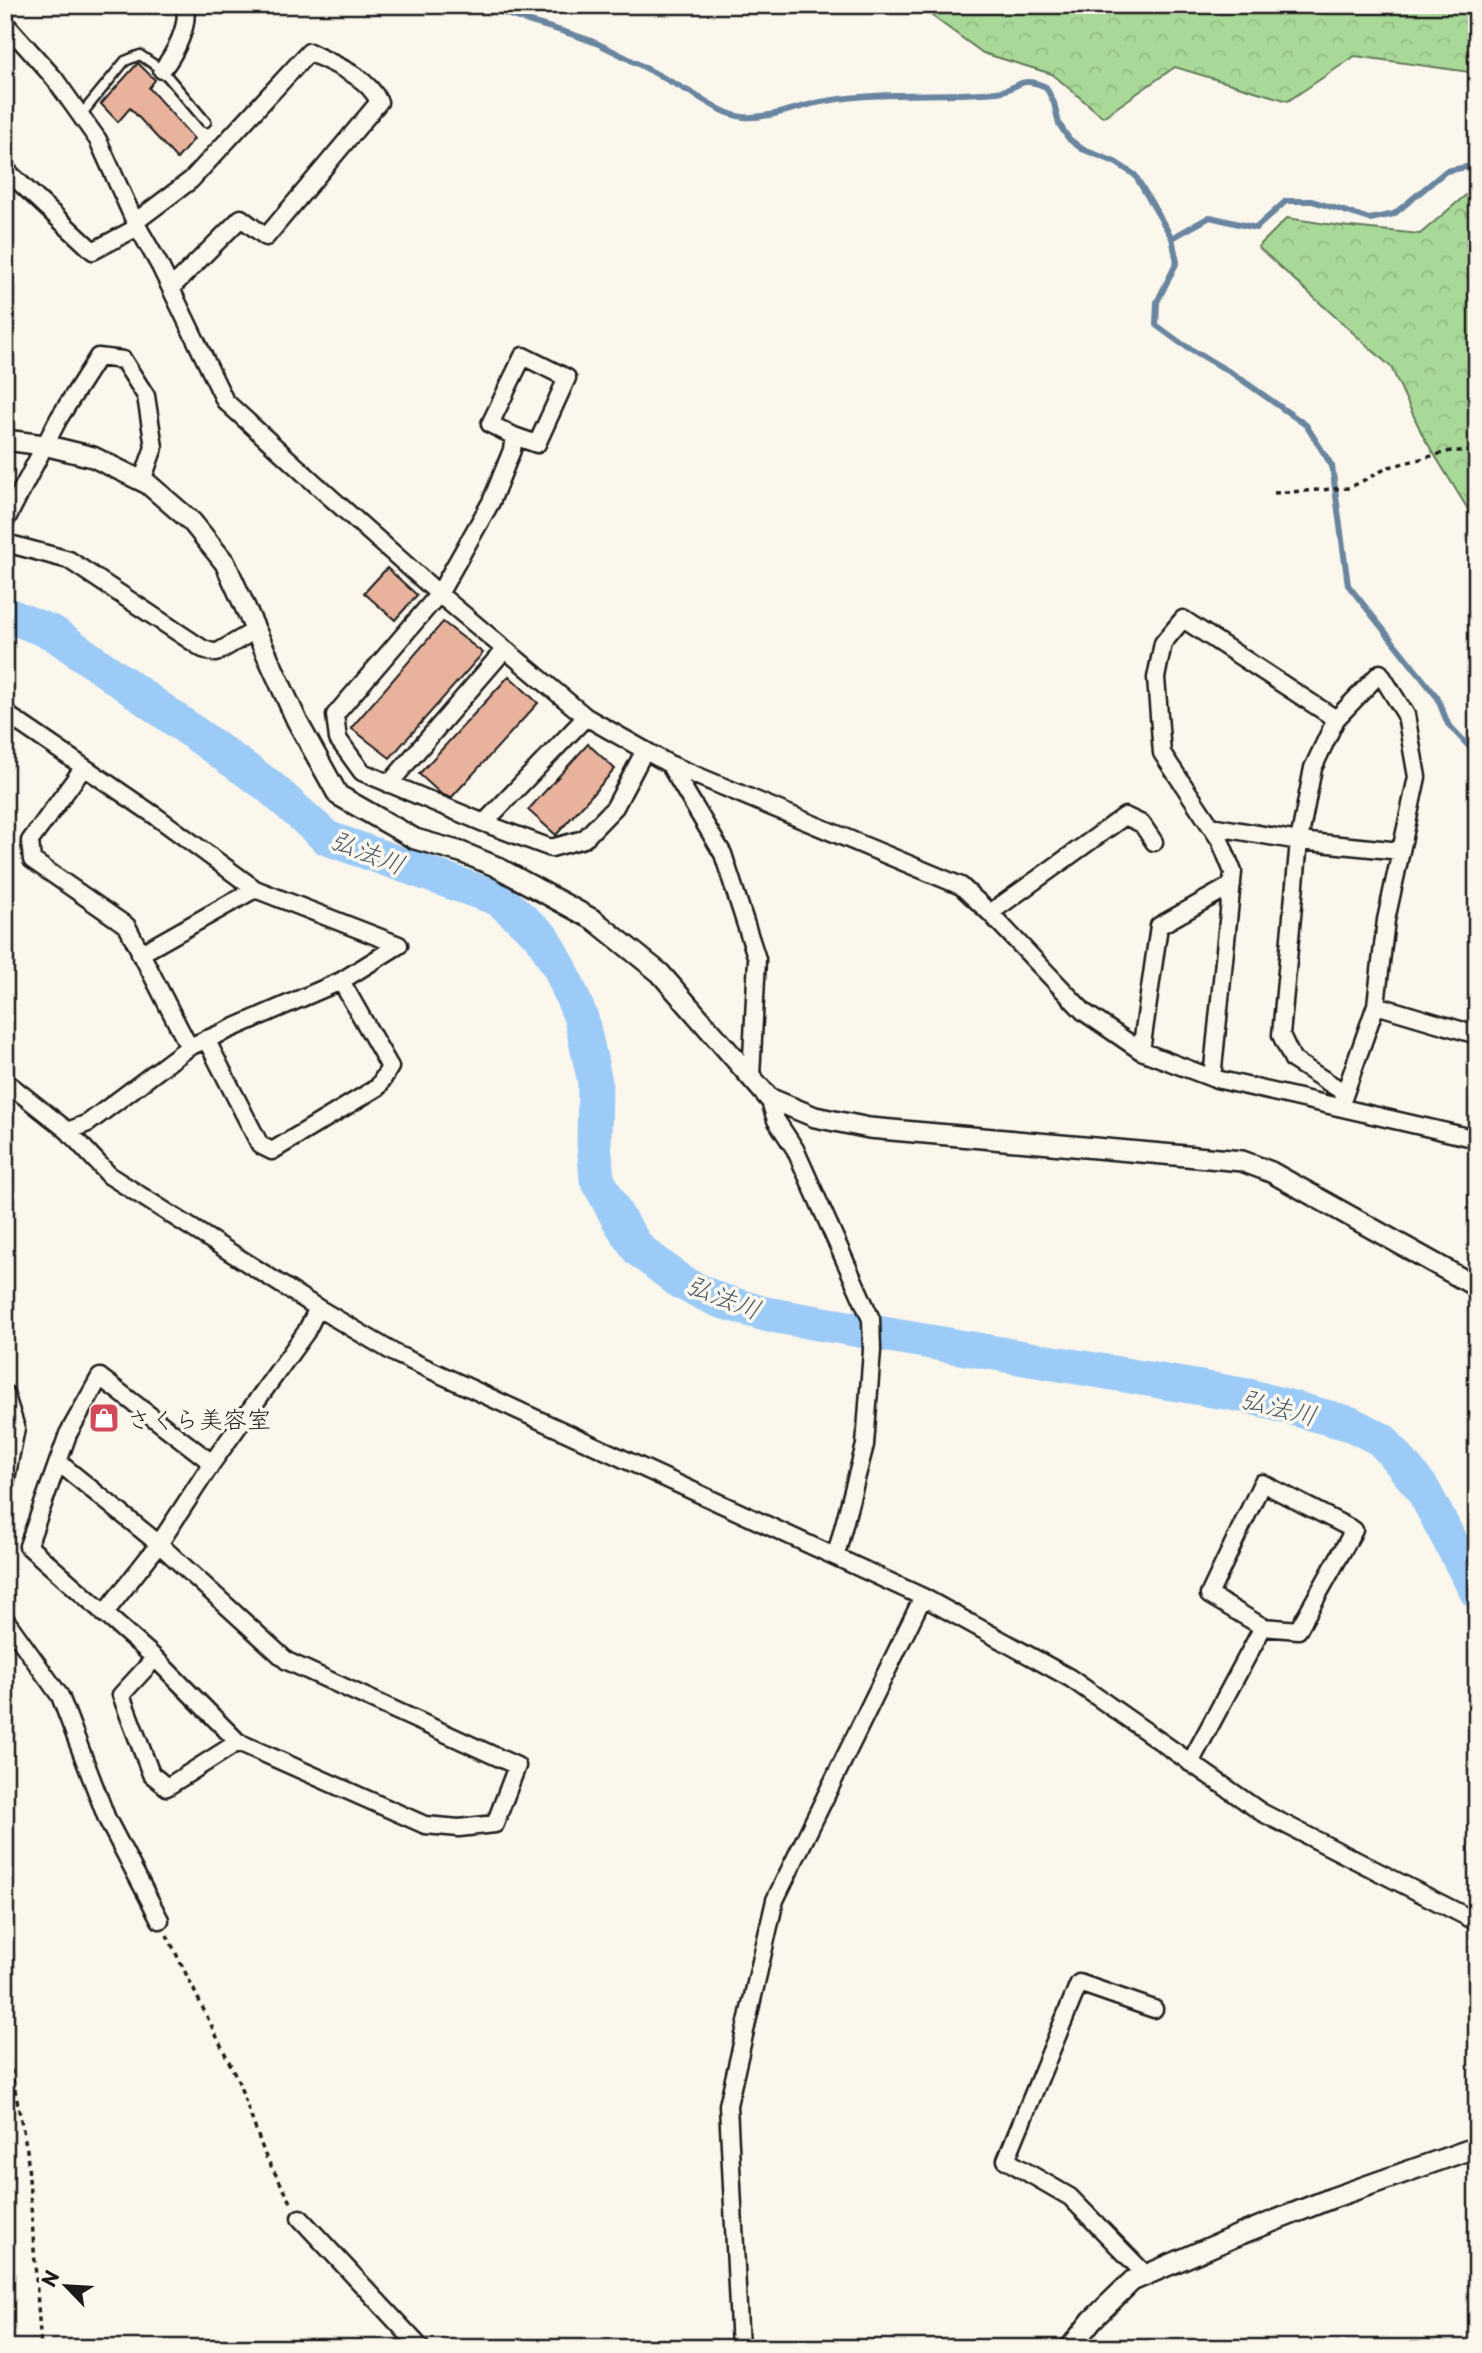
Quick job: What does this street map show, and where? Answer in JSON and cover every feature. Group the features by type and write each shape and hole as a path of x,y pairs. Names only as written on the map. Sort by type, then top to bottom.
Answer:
{"street":[{"path":"162,70 175,53 187,13 184,5"},
{"path":"5,23 54,78 98,140 136,225 171,288 225,401 439,594 586,717 669,764 961,887 990,913 1084,1012 1141,1051 1212,1078 1343,1100 1477,1139"},
{"path":"5,169 93,251 136,225 191,180 309,52 345,70 373,89 379,102 266,237 241,218 171,288"},
{"path":"523,356 567,378 537,444 514,436 490,424 523,356"},
{"path":"5,522 44,445 98,357 123,359 146,396 154,447 142,481"},
{"path":"514,436 512,450 491,502 439,594 335,715 338,739 362,772 551,848 584,839 615,807 645,750"},
{"path":"5,440 44,445 93,457 142,481 192,522 225,563 297,721 338,794 415,839 461,852 495,866 594,920 660,973 769,1098 776,1121 795,1149 871,1319 872,1350 865,1445 836,1555"},
{"path":"5,541 69,560 203,649 216,653 254,631"},
{"path":"1212,1078 1233,872 1220,840 1163,753 1156,678 1163,643 1183,619 1336,719"},
{"path":"388,784 505,649"},
{"path":"1380,673 1406,715 1417,778 1386,920 1376,1005 1343,1100 1293,1060 1281,1035 1299,841 1313,768 1336,719 1380,673"},
{"path":"5,713 157,817 255,889 399,945 341,981 188,1046 88,1124 68,1131"},
{"path":"484,823 586,717"},
{"path":"669,764 723,854 757,958 751,1077"},
{"path":"84,767 30,841 32,860 127,926 188,1046"},
{"path":"990,913 1125,816 1142,824 1154,842"},
{"path":"1211,826 1299,841 1401,851"},
{"path":"1141,1051 1159,926 1231,885"},
{"path":"140,954 255,889"},
{"path":"206,1039 260,1145 272,1151 378,1087 390,1067 341,981"},
{"path":"1376,1005 1477,1035"},
{"path":"5,1082 68,1131 110,1176 318,1308 397,1354 923,1597 1070,1678 1261,1812 1477,1922"},
{"path":"769,1098 815,1117 869,1128 1242,1161 1271,1171 1477,1287"},
{"path":"104,1614 159,1544 212,1463 306,1332 318,1308"},
{"path":"58,1462 159,1544 287,1661 517,1766 495,1824 459,1828 425,1825 238,1742 155,1658 28,1546 58,1462 68,1434 100,1377 212,1463"},
{"path":"5,1393 16,1428 5,1484"},
{"path":"1262,1483 1354,1530 1298,1630 1263,1627 1209,1595 1262,1483"},
{"path":"740,2348 728,2105 775,1900 923,1597"},
{"path":"5,1619 60,1696 107,1819 160,1920"},
{"path":"1190,1763 1263,1627"},
{"path":"155,1658 121,1695 150,1774 167,1787 238,1742"},
{"path":"1146,2275 1070,2197 1006,2160 1079,1983 1154,2009"},
{"path":"1070,2348 1092,2320 1132,2281 1332,2197 1477,2147"},
{"path":"300,2218 421,2348"}],"lane":[{"path":"80,116 125,61 139,55 162,70 206,122"}],"path":[{"path":"1274,493 1349,488 1389,467 1451,451 1477,451"},
{"path":"1477,461 1474,499 1477,502"},
{"path":"160,1920 237,2078 265,2155 300,2218"},
{"path":"5,2040 27,2150 41,2348"}],"green space":[{"path":"917,5 1477,5 1477,73 1355,56 1288,101 1175,67 1103,117 1052,74 983,53"},
{"path":"1467,194 1477,194 1477,524 1423,436 1391,367 1258,247 1287,218 1420,234"}],"building":[{"path":"138,63 155,80 149,88 194,139 177,159 130,108 118,122 101,104"},
{"path":"387,568 417,595 395,620 364,593"},
{"path":"443,622 483,653 390,758 351,728"},
{"path":"509,676 538,703 451,798 441,794 419,774"},
{"path":"588,744 615,769 556,835 528,810"}],"waterway":[{"path":"485,5 596,43 736,116 764,116 848,98 997,92 1024,82 1046,87 1054,103 1059,124 1069,139 1082,149 1115,162 1135,175 1172,238 1177,262 1157,302 1156,325 1182,344 1235,375 1306,425 1332,466 1348,585 1437,697 1448,724 1477,755"},
{"path":"1172,238 1210,217 1256,228 1286,201 1312,201 1370,219 1394,214 1446,171 1477,165"},
{"name":"弘法川","path":"5,614 53,633 269,786 327,838 499,899 541,936 560,968 581,1018 595,1082 594,1143 597,1179 639,1250 682,1283 718,1300 765,1314 1248,1396 1351,1424 1382,1440 1422,1488 1477,1592"}],"place":[{"name":"さくら美容室","path":"104,1418"}]}
